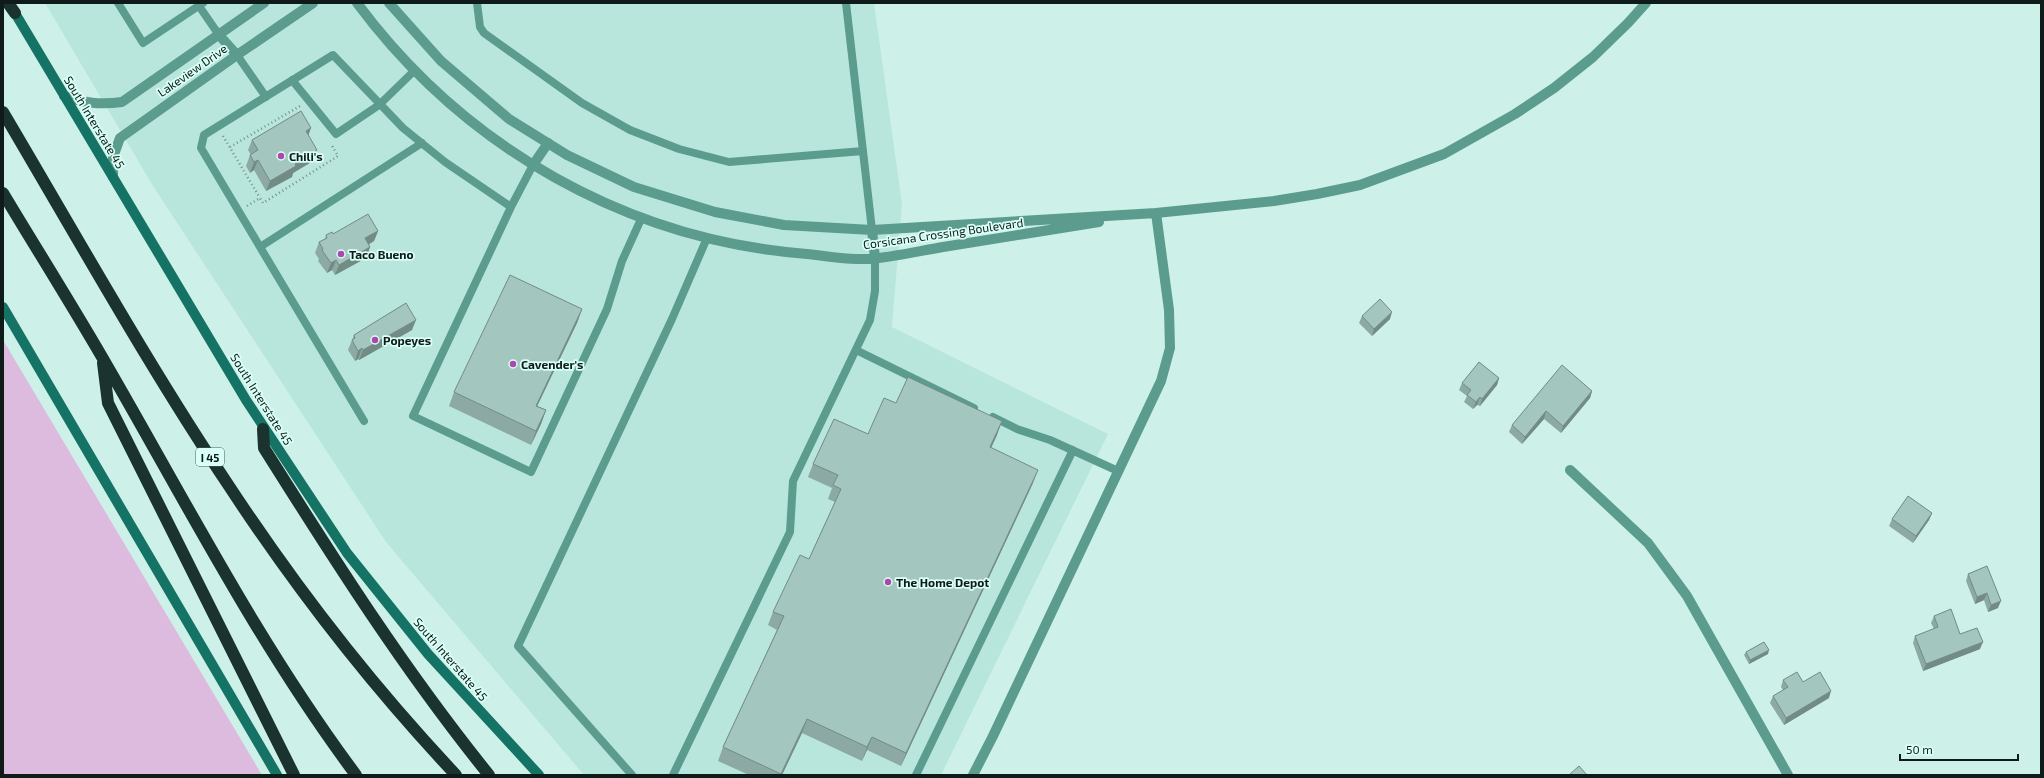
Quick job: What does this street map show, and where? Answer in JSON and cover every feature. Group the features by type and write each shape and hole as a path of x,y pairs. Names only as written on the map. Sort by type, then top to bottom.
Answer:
{"highway":[{"name":"I 45","path":"3,112 168,389 229,486 295,581 330,626 404,717 456,775"},
{"path":"3,193 102,356 228,579 326,736 356,775"},
{"path":"102,356 108,403 294,775"},
{"path":"264,429 264,448 360,600 409,670 489,775"}],"main road":[{"name":"South Interstate 45","path":"11,6 264,429 347,553 418,642 539,775"},
{"path":"3,307 277,775"}],"street":[{"name":"Lakeview Drive","path":"64,96 85,103 104,104 122,102 264,3"},
{"name":"Lakeview Drive","path":"113,177 113,157 120,138 313,3"},
{"name":"Corsicana Crossing Boulevard","path":"357,3 414,71 461,113 507,148 556,180 597,200 691,235 772,251 875,258 1156,213"},
{"name":"Corsicana Crossing Boulevard","path":"389,3 441,61 508,119 567,155 634,187 715,212 784,225 872,230 1156,213 1274,201 1360,185 1444,154 1478,136 1554,88 1593,57 1628,24 1646,3"},
{"path":"219,35 237,55"},
{"path":"534,165 548,143"},
{"path":"973,775 993,736 1161,380 1170,348 1169,310 1156,213"},
{"path":"872,230 875,258"},
{"path":"1570,470 1648,543 1682,590 1788,775"}],"lane":[{"path":"118,3 143,43 201,5 219,35"},
{"path":"477,3 480,27 484,33 532,69 582,103 630,130 679,149 728,162 863,151"},
{"path":"846,3 872,230"},
{"path":"237,55 266,97"},
{"path":"364,421 201,148 204,135 333,55 379,105 422,143 445,162 511,207"},
{"path":"292,80 336,134 379,105 414,71"},
{"path":"260,248 422,143"},
{"path":"534,165 511,207 413,416 531,472 607,309 622,261 642,217"},
{"path":"632,775 518,646 660,344 707,238"},
{"path":"674,775 790,532 793,481 870,320 875,291 875,258"},
{"path":"856,350 1017,429 1050,440 1118,471"},
{"path":"916,775 1073,450"}],"path":[{"path":"230,148 309,100"},
{"path":"218,127 263,203 338,156 331,143 336,134"},
{"path":"239,212 260,198"}],"shaded area":[{"path":"45,3 874,3 902,204 892,327 1108,434 941,775 584,775 386,542 153,186"},
{"path":"3,340 262,775 3,775"}],"building":[{"name":"Chili's","path":"301,111 311,128 306,131 317,150 295,164 296,166 270,181 258,160 254,162 250,155 258,150 252,140"},
{"path":"368,214 378,231 365,238 370,247 339,265 336,260 331,263 322,250 323,249 319,242 327,238 326,235 332,232 333,234"},
{"name":"Cavender's","path":"510,275 582,309 536,406 546,410 536,431 454,392"},
{"path":"1380,299 1392,312 1374,329 1362,316"},
{"path":"406,303 416,320 363,350 362,348 358,351 352,340 355,338 354,335"},
{"path":"1479,362 1499,378 1482,399 1480,397 1476,402 1467,395 1471,390 1462,383"},
{"path":"1562,365 1592,391 1563,426 1546,411 1525,437 1512,425"},
{"name":"The Home Depot","path":"908,377 1002,421 990,447 1038,470 906,753 872,737 867,747 807,719 781,774 723,747 784,616 773,612 800,555 809,559 841,489 833,485 838,475 813,464 834,419 868,434 884,398 896,403"},
{"path":"1908,496 1932,513 1916,536 1892,519"},
{"path":"1987,566 2001,601 1991,605 1987,593 1977,597 1968,574"},
{"path":"1951,609 1960,634 1977,628 1983,642 1926,664 1915,636 1938,627 1934,616"},
{"path":"1764,642 1769,650 1750,660 1746,652"},
{"path":"1797,672 1803,682 1820,672 1831,691 1786,718 1773,696 1788,687 1783,680"},
{"path":"1579,766 1587,775 1569,775"}],"place":[{"name":"Chili's","path":"281,156"},
{"name":"Taco Bueno","path":"341,254"},
{"name":"Popeyes","path":"375,340"},
{"name":"Cavender's","path":"513,364"},
{"name":"The Home Depot","path":"888,582"}]}
